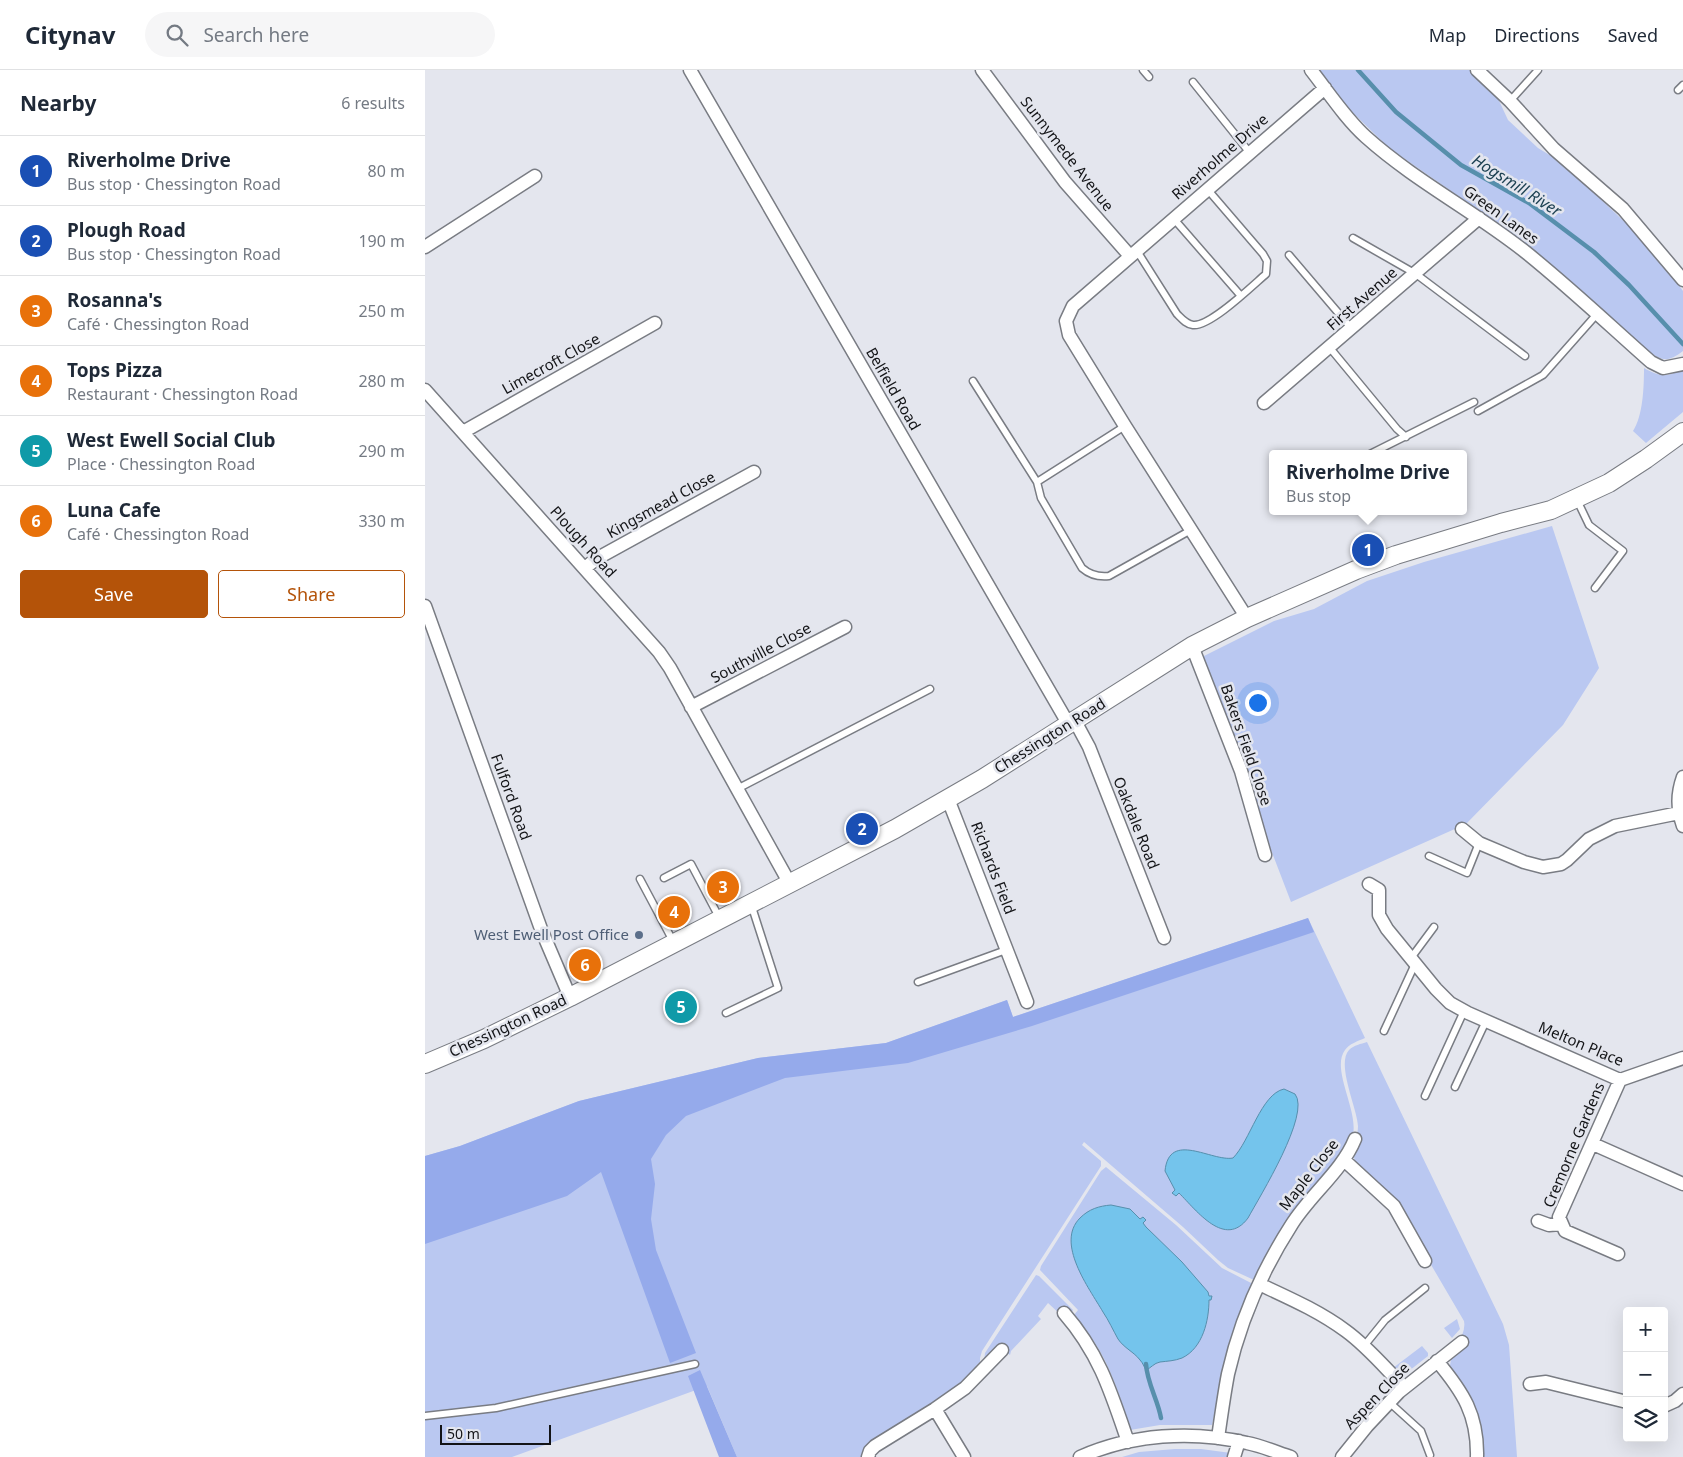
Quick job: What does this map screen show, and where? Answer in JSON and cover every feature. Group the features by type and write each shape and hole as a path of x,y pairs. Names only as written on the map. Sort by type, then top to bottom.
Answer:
{"main road":[{"name":"Chessington Road","path":"425,1064 484,1039 570,998 895,829 982,780 1193,646 1247,618 1396,555 1551,510 1577,499 1609,483 1683,432"}],"street":[{"name":"Belfield Road","path":"690,70 1072,723"},
{"name":"Sunnymede Avenue","path":"982,70 1065,182 1133,253"},
{"name":"Green Lanes","path":"1311,70 1347,118 1403,168 1479,218 1523,250 1651,362 1663,368 1683,364"},
{"path":"1477,70 1510,101 1554,149 1623,209 1681,273"},
{"name":"Riverholme Drive","path":"1247,618 1069,335 1066,322 1068,313 1073,306 1325,88"},
{"path":"425,247 535,176"},
{"name":"First Avenue","path":"1264,403 1479,218"},
{"name":"Limecroft Close","path":"463,432 655,323"},
{"name":"Plough Road","path":"425,390 659,652 670,668 790,884"},
{"name":"Kingsmead Close","path":"585,568 596,559 754,472"},
{"name":"Fulford Road","path":"425,606 541,929 570,998"},
{"name":"Southville Close","path":"691,707 845,627"},
{"name":"Bakers Field Close","path":"1193,646 1241,771 1265,855"},
{"name":"Oakdale Road","path":"1072,723 1089,747 1164,938"},
{"path":"1683,777 1677,800 1683,826"},
{"name":"Richards Field","path":"948,799 1027,1002"},
{"path":"1462,829 1479,843 1529,864 1543,867 1561,864 1589,839 1607,829 1649,818 1679,813"},
{"name":"Melton Place","path":"1369,884 1379,890 1379,915 1387,929 1437,989 1466,1012 1620,1080 1683,1058"},
{"name":"Cremorne Gardens","path":"1618,1254 1565,1231 1559,1218 1620,1080"},
{"name":"Maple Close","path":"1218,1438 1231,1365 1259,1284 1299,1213 1344,1160 1355,1139"},
{"path":"1593,1144 1683,1184"},
{"path":"1344,1160 1394,1206 1425,1261"},
{"name":"Cremorne Gardens","path":"1538,1220 1549,1225 1561,1224"},
{"path":"1259,1284 1320,1314 1347,1332 1364,1346 1404,1387"},
{"path":"1064,1313 1095,1355 1107,1381 1128,1442"},
{"name":"Aspen Close","path":"1342,1457 1404,1387 1462,1342"},
{"path":"868,1457 870,1451 875,1446 965,1388 1002,1350"},
{"path":"1437,1361 1459,1388 1469,1408 1476,1432 1477,1457"},
{"path":"1530,1384 1546,1382 1623,1401"},
{"path":"1668,1404 1683,1394"},
{"path":"935,1409 964,1457"},
{"path":"1080,1457 1105,1453 1128,1442 1163,1436 1218,1438 1239,1441 1261,1446 1291,1457"},
{"path":"1234,1457 1239,1441"}],"lane":[{"path":"1143,70 1149,77"},
{"path":"1510,101 1539,70"},
{"path":"1193,82 1250,153"},
{"path":"1133,253 1177,314 1186,323 1195,325 1210,321 1241,296 1266,274 1267,261 1208,190"},
{"path":"1175,218 1241,296"},
{"path":"1353,238 1416,274 1525,356"},
{"path":"1289,255 1352,329"},
{"path":"1478,411 1543,375 1597,314"},
{"path":"1330,348 1397,429 1406,437"},
{"path":"973,381 1037,482 1041,498 1082,568 1094,574 1109,576 1191,530"},
{"path":"1378,450 1474,402"},
{"path":"1037,482 1125,426"},
{"path":"1577,499 1589,525 1623,551 1595,588"},
{"path":"737,789 929,690"},
{"path":"1429,856 1467,872 1479,843"},
{"path":"664,878 691,864 721,920"},
{"path":"641,879 674,944"},
{"path":"726,1013 778,988 751,904"},
{"path":"1384,1031 1413,961 1434,927"},
{"path":"918,982 1006,950"},
{"path":"1425,1096 1466,1012"},
{"path":"1455,1087 1485,1021"},
{"path":"1364,1346 1382,1324 1425,1288"},
{"path":"425,1416 496,1408 695,1364"},
{"path":"1389,1402 1421,1431 1430,1455"}],"shaded area":[{"path":"1315,70 1472,70 1495,92 1508,120 1538,148 1561,162 1630,227 1673,277 1683,291 1683,351 1672,358 1664,359 1655,356 1645,349 1523,241 1389,148 1347,107"},
{"path":"1644,368 1659,375 1668,375 1683,368 1683,412 1646,443 1633,431 1641,409"},
{"path":"1552,526 1599,668 1563,725 1466,824 1291,902 1198,659 1274,621 1314,609 1367,581 1424,562"},
{"path":"1308,918 1365,1038 1349,1046 1341,1059 1343,1080 1354,1128 1352,1138 1254,1280 1228,1268 1218,1260 1183,1227 1084,1142 1082,1145 1101,1161 1101,1166 982,1351 980,1362 959,1386 863,1457 737,1457 707,1386 512,1457 425,1457 425,1156 460,1146 579,1101 758,1058 886,1043 1007,1000 1013,1017"},
{"path":"1308,918 1314,932 1032,1026 908,1063 785,1078 686,1116 666,1135 651,1159 655,1184 651,1219 656,1250 696,1353 670,1363 601,1172 567,1196 425,1244 425,1156 460,1146 579,1101 758,1058 886,1043 1007,1000 1013,1017"},
{"path":"1367,1042 1503,1324 1509,1345 1517,1457 1484,1457 1477,1419 1450,1366 1463,1332 1464,1321 1413,1234 1355,1161 1354,1153 1358,1126 1345,1065 1349,1050"},
{"path":"1284,1089 1295,1094 1298,1104 1296,1119 1282,1155 1272,1174 1248,1218 1239,1227 1230,1230 1212,1224 1179,1193 1176,1196 1172,1193 1175,1190 1165,1171 1168,1159 1174,1152 1183,1150 1233,1158 1245,1141 1262,1109 1276,1093"},
{"path":"1106,1167 1176,1225 1222,1268 1253,1284 1227,1353 1212,1425 1160,1425 1130,1430 1119,1395 1105,1361 1093,1340 1074,1315 1078,1310 1040,1270 1101,1171"},
{"path":"1111,1205 1130,1209 1140,1219 1143,1217 1146,1220 1143,1223 1146,1227 1182,1262 1208,1292 1209,1296 1212,1296 1211,1300 1209,1300 1206,1325 1195,1348 1182,1358 1158,1363 1146,1370 1138,1357 1118,1339 1083,1278 1073,1252 1071,1240 1073,1228 1080,1218 1098,1207"},
{"path":"1036,1275 1073,1310 1071,1313 1061,1315 1048,1303 1038,1316 1041,1319 1011,1351 1010,1355 1000,1346 984,1361 985,1353"},
{"path":"1457,1319 1460,1329 1452,1338 1444,1328"},
{"path":"1422,1346 1428,1353 1428,1356 1405,1374 1402,1376 1393,1368"},
{"path":"700,1370 737,1457 719,1457 688,1376"},
{"path":"1201,1449 1231,1453 1230,1457 1122,1457 1139,1452"}],"waterway":[{"name":"Hogsmill River","path":"1358,70 1396,112 1461,165 1529,203 1594,252 1629,285 1683,344"},
{"path":"1146,1364 1148,1378 1161,1418"}],"place":[{"name":"Riverholme Drive","path":"1368,550"},
{"name":"Plough Road","path":"862,829"},
{"name":"Rosanna's","path":"723,887"},
{"name":"Tops Pizza","path":"674,912"},
{"name":"West Ewell Post Office","path":"639,935"},
{"name":"Luna Cafe","path":"585,965"},
{"name":"West Ewell Social Club","path":"681,1007"}]}
